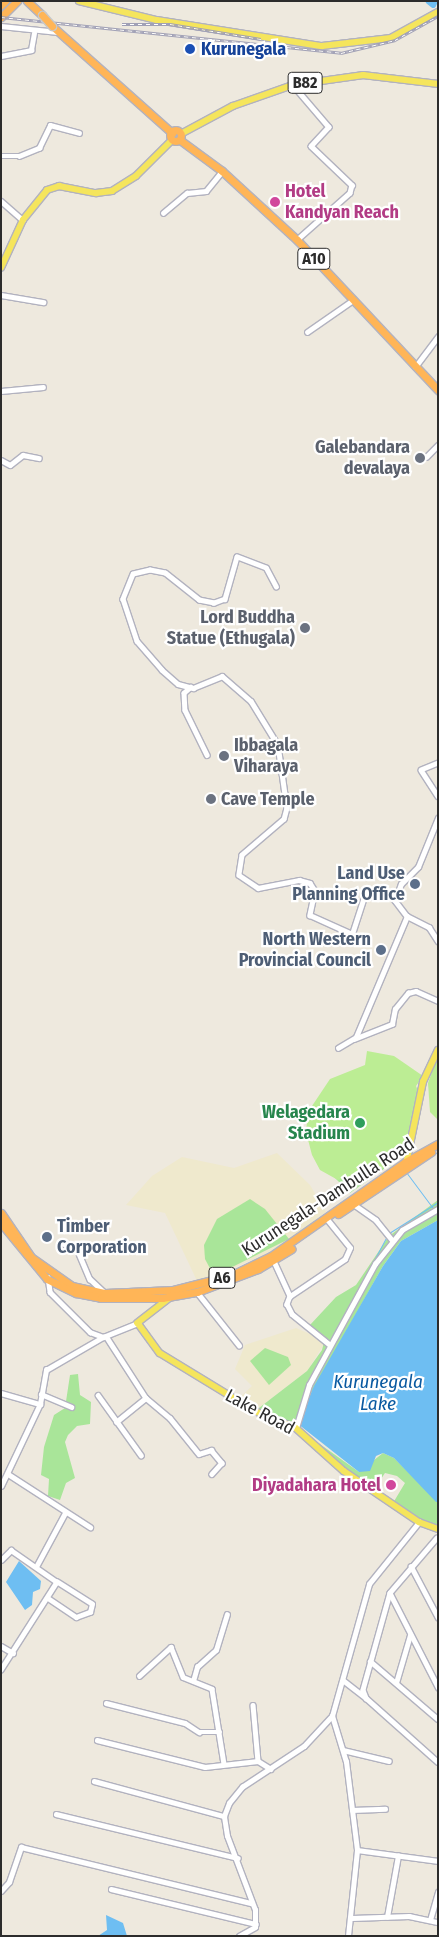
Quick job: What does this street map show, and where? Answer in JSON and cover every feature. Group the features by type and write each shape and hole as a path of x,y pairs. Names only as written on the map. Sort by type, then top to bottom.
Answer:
{"highway":[{"path":"1,5 5,1"},
{"path":"1,17 17,1"},
{"name":"A10","path":"27,1 58,32 176,137 222,170 297,240 438,390"},
{"name":"Kurunegala-Dambulla Road","path":"1,1213 31,1257 48,1276 93,1297 197,1292 272,1258 406,1164 438,1144"},
{"name":"Kurunegala-Dambulla Road","path":"406,1164 438,1148"},
{"name":"Kurunegala-Dambulla Road","path":"1,1222 48,1276 81,1289 104,1293 174,1293 232,1275 272,1258"}],"main road":[{"path":"79,1 157,20 322,46 391,38 438,12"},
{"name":"B82","path":"1,268 3,259 23,220 52,187 99,193 125,184 176,137 233,106 293,85 363,75 438,84"},
{"path":"406,1164 423,1082 438,1050"},
{"path":"138,1323 174,1293"},
{"name":"Lake Road","path":"138,1323 166,1357 254,1411 296,1428 344,1471 419,1522 438,1529"}],"street":[{"path":"1,26 34,32 58,32"},
{"path":"1,56 31,50 34,32"},
{"path":"293,85 329,127 311,146 352,189 297,240"},
{"path":"1,156 19,156 39,148 50,125 79,133"},
{"path":"163,212 187,192 206,191 222,170"},
{"path":"1,202 23,220"},
{"path":"1,295 43,302"},
{"path":"307,332 353,300"},
{"path":"415,367 438,337"},
{"path":"1,391 43,387"},
{"path":"426,457 438,445"},
{"path":"1,460 10,465 23,455 39,458"},
{"path":"191,687 178,684 137,641 123,599 133,574 165,572 199,600 214,603 226,599 237,557 266,568 276,587"},
{"path":"207,755 185,710 184,693 191,687 222,676 251,701 282,756 287,808 284,819 242,855 239,876 258,888 300,880 310,883 315,891 310,915 352,934 364,897 385,894 395,901 407,916 425,923 438,941"},
{"path":"438,763 421,770 438,796"},
{"path":"395,901 401,884 418,867 438,818"},
{"path":"354,1039 407,916"},
{"path":"338,1048 354,1039 392,1024 395,1009 408,993 416,991 438,1001"},
{"path":"351,1202 389,1237"},
{"path":"296,1428 309,1385 329,1344 389,1237 438,1209"},
{"path":"328,1219 350,1248 345,1259 290,1296 287,1304 296,1319 329,1344"},
{"path":"64,1244 77,1249 90,1280 104,1293"},
{"path":"272,1258 290,1296"},
{"path":"48,1276 50,1292 90,1332 104,1336 146,1398 170,1418 199,1454 211,1450 222,1465 212,1474"},
{"path":"197,1292 240,1345"},
{"path":"1,1486 40,1404 44,1373 53,1363 104,1336 138,1323"},
{"path":"1,1393 40,1404"},
{"path":"41,1394 71,1407"},
{"path":"98,1395 141,1455"},
{"path":"116,1422 146,1398"},
{"path":"8,1474 65,1513 90,1526"},
{"path":"37,1565 65,1513"},
{"path":"224,1816 242,1788 304,1746 332,1716 368,1584 419,1522"},
{"path":"369,1700 363,1690 390,1593 411,1566 438,1538"},
{"path":"1,1560 11,1550 37,1565 57,1582 92,1604 90,1612 76,1618 48,1598"},
{"path":"411,1566 438,1617"},
{"path":"1,1670 57,1582"},
{"path":"390,1593 438,1687"},
{"path":"193,1681 197,1667 216,1650 227,1615"},
{"path":"396,1684 411,1634"},
{"path":"1,1646 13,1653"},
{"path":"139,1676 171,1647 184,1677 212,1689 224,1764"},
{"path":"370,1661 438,1718"},
{"path":"343,1680 369,1700 438,1762"},
{"path":"106,1703 185,1724 198,1732 220,1732"},
{"path":"253,1705 258,1761"},
{"path":"332,1716 343,1750 357,1850 352,1918 348,1936"},
{"path":"97,1740 205,1767 258,1761 271,1769"},
{"path":"343,1750 388,1761"},
{"path":"94,1781 224,1816"},
{"path":"352,1810 384,1809"},
{"path":"56,1814 238,1858"},
{"path":"224,1816 256,1924"},
{"path":"1,1892 10,1882 21,1847 251,1903"},
{"path":"357,1850 438,1861"},
{"path":"386,1917 398,1856"},
{"path":"111,1889 256,1924"},
{"path":"430,1920 438,1892"},
{"path":"352,1918 386,1917 438,1922"},
{"path":"239,1936 247,1934 256,1924"}],"shaded area":[{"path":"277,1153 310,1185 326,1212 273,1251 198,1283 165,1213 126,1205 152,1176 182,1157 234,1168"},
{"path":"296,1328 326,1341 307,1371 255,1411 236,1401 252,1386 235,1369 245,1345"}],"green space":[{"name":"Welagedara Stadium","path":"367,1051 394,1056 423,1076 416,1086 419,1094 412,1132 391,1166 338,1180 320,1170 312,1155 306,1132 308,1112 330,1079 365,1065"},
{"path":"438,1055 438,1120 430,1112 428,1083"},
{"path":"395,1161 350,1193 325,1168 382,1165"},
{"path":"250,1199 265,1209 289,1239 214,1276 205,1259 204,1245 217,1219"},
{"path":"438,1200 438,1220 401,1241 383,1266 296,1420 296,1427 359,1472 383,1453 394,1458 438,1502 438,1529 393,1503 405,1483 397,1476 385,1473 373,1491 296,1428 255,1411 307,1371 322,1350 325,1338 310,1325 336,1297 356,1285 389,1236"},
{"path":"265,1348 288,1357 291,1365 269,1385 250,1361"},
{"path":"78,1374 80,1395 91,1402 90,1424 77,1426 68,1435 65,1442 75,1478 66,1483 60,1500 48,1496 49,1479 41,1475 44,1447 54,1415 65,1408 70,1375"}],"water":[{"name":"Kurunegala Lake","path":"438,1220 438,1502 436,1502 394,1458 383,1453 376,1456 370,1471 359,1472 298,1424 314,1386 383,1266 401,1241"},
{"path":"19,1561 41,1581 40,1589 33,1592 32,1605 25,1610 6,1582"},
{"path":"106,1915 123,1923 127,1936 98,1936 107,1930"}],"waterway":[{"path":"428,1 433,5 435,1"},
{"path":"432,1155 438,1152"},
{"path":"406,1172 432,1207"},
{"path":"389,1233 438,1202"},
{"path":"356,1294 387,1236"}],"railway":[{"path":"1,17 341,53 395,40 438,16"},
{"path":"122,24 170,24 261,39"}],"place":[{"name":"Kurunegala","path":"190,49"},
{"name":"Hotel Kandyan Reach","path":"275,202"},
{"name":"Galebandara devalaya","path":"420,458"},
{"name":"Lord Buddha Statue (Ethugala)","path":"305,628"},
{"name":"Ibbagala Viharaya","path":"224,756"},
{"name":"Cave Temple","path":"211,799"},
{"name":"Land Use Planning Office","path":"415,884"},
{"name":"North Western Provincial Council","path":"381,950"},
{"name":"Welagedara Stadium","path":"360,1123"},
{"name":"Timber Corporation","path":"47,1237"},
{"name":"Diyadahara Hotel","path":"391,1485"}]}
